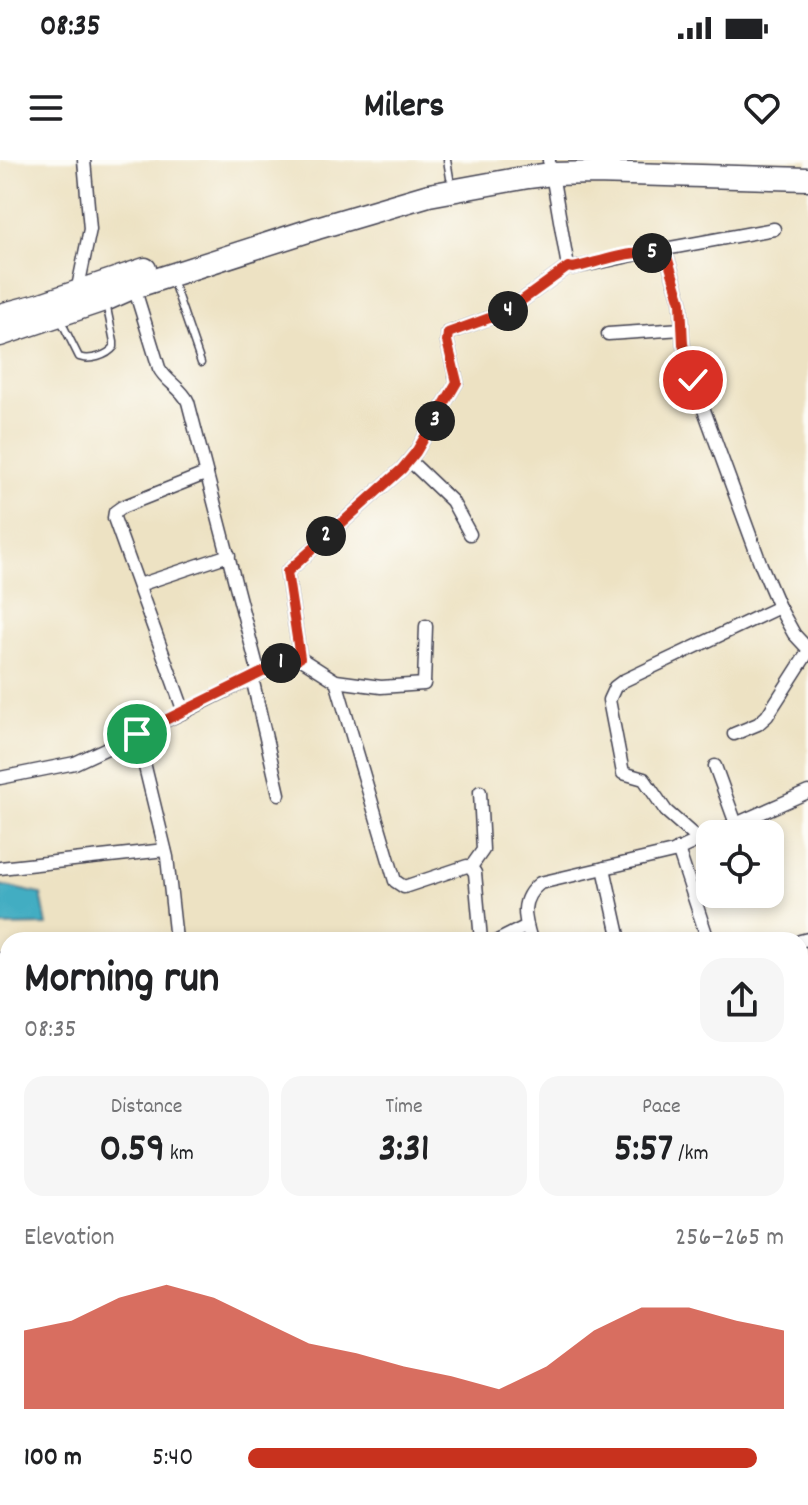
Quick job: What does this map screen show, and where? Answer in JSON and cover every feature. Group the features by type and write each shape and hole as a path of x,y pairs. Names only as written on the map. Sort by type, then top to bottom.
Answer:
{"highway":[{"path":"0,315 442,178 512,165 553,164 808,179"},
{"path":"0,335 105,300 134,287 317,228 442,178"}],"street":[{"path":"77,292 90,229 84,160"},
{"path":"553,164 568,267"},
{"path":"300,658 287,572 410,461 457,382 447,341 448,333 506,312 568,267 578,268 612,258 774,229"},
{"path":"643,253 654,253 668,260 681,302 682,329 693,380 761,565 779,607 808,651 767,716 758,724 734,734"},
{"path":"134,287 159,368 188,402 229,555 279,794"},
{"path":"608,334 682,329"},
{"path":"410,461 452,501 470,534"},
{"path":"184,712 114,518 116,509 205,474"},
{"path":"139,585 229,555"},
{"path":"696,829 666,811 644,779 623,773 609,700 615,687 623,681 779,607"},
{"path":"0,778 75,763 287,660 300,658 336,681 381,687 424,684 426,626"},
{"path":"336,681 395,881 404,887 471,867"},
{"path":"137,734 165,850 175,932"},
{"path":"715,766 735,820"},
{"path":"471,867 483,850 480,792"},
{"path":"745,820 808,792"},
{"path":"529,932 523,910 525,901 531,890 540,883 678,849 696,841"},
{"path":"678,849 705,932"},
{"path":"0,868 165,850"},
{"path":"471,867 475,873 480,932"},
{"path":"604,868 618,932"},
{"path":"515,932 527,926"}],"lane":[{"path":"171,275 201,363"},
{"path":"59,314 75,352 79,357 90,359 114,347 105,300"}],"water":[{"path":"0,885 41,894 47,925 0,926"}],"route":[{"path":"137,734 287,660 300,658 287,572 410,461 456,388 457,375 447,341 448,333 506,312 568,267 654,253 668,260 681,302 683,344 693,380"}]}
